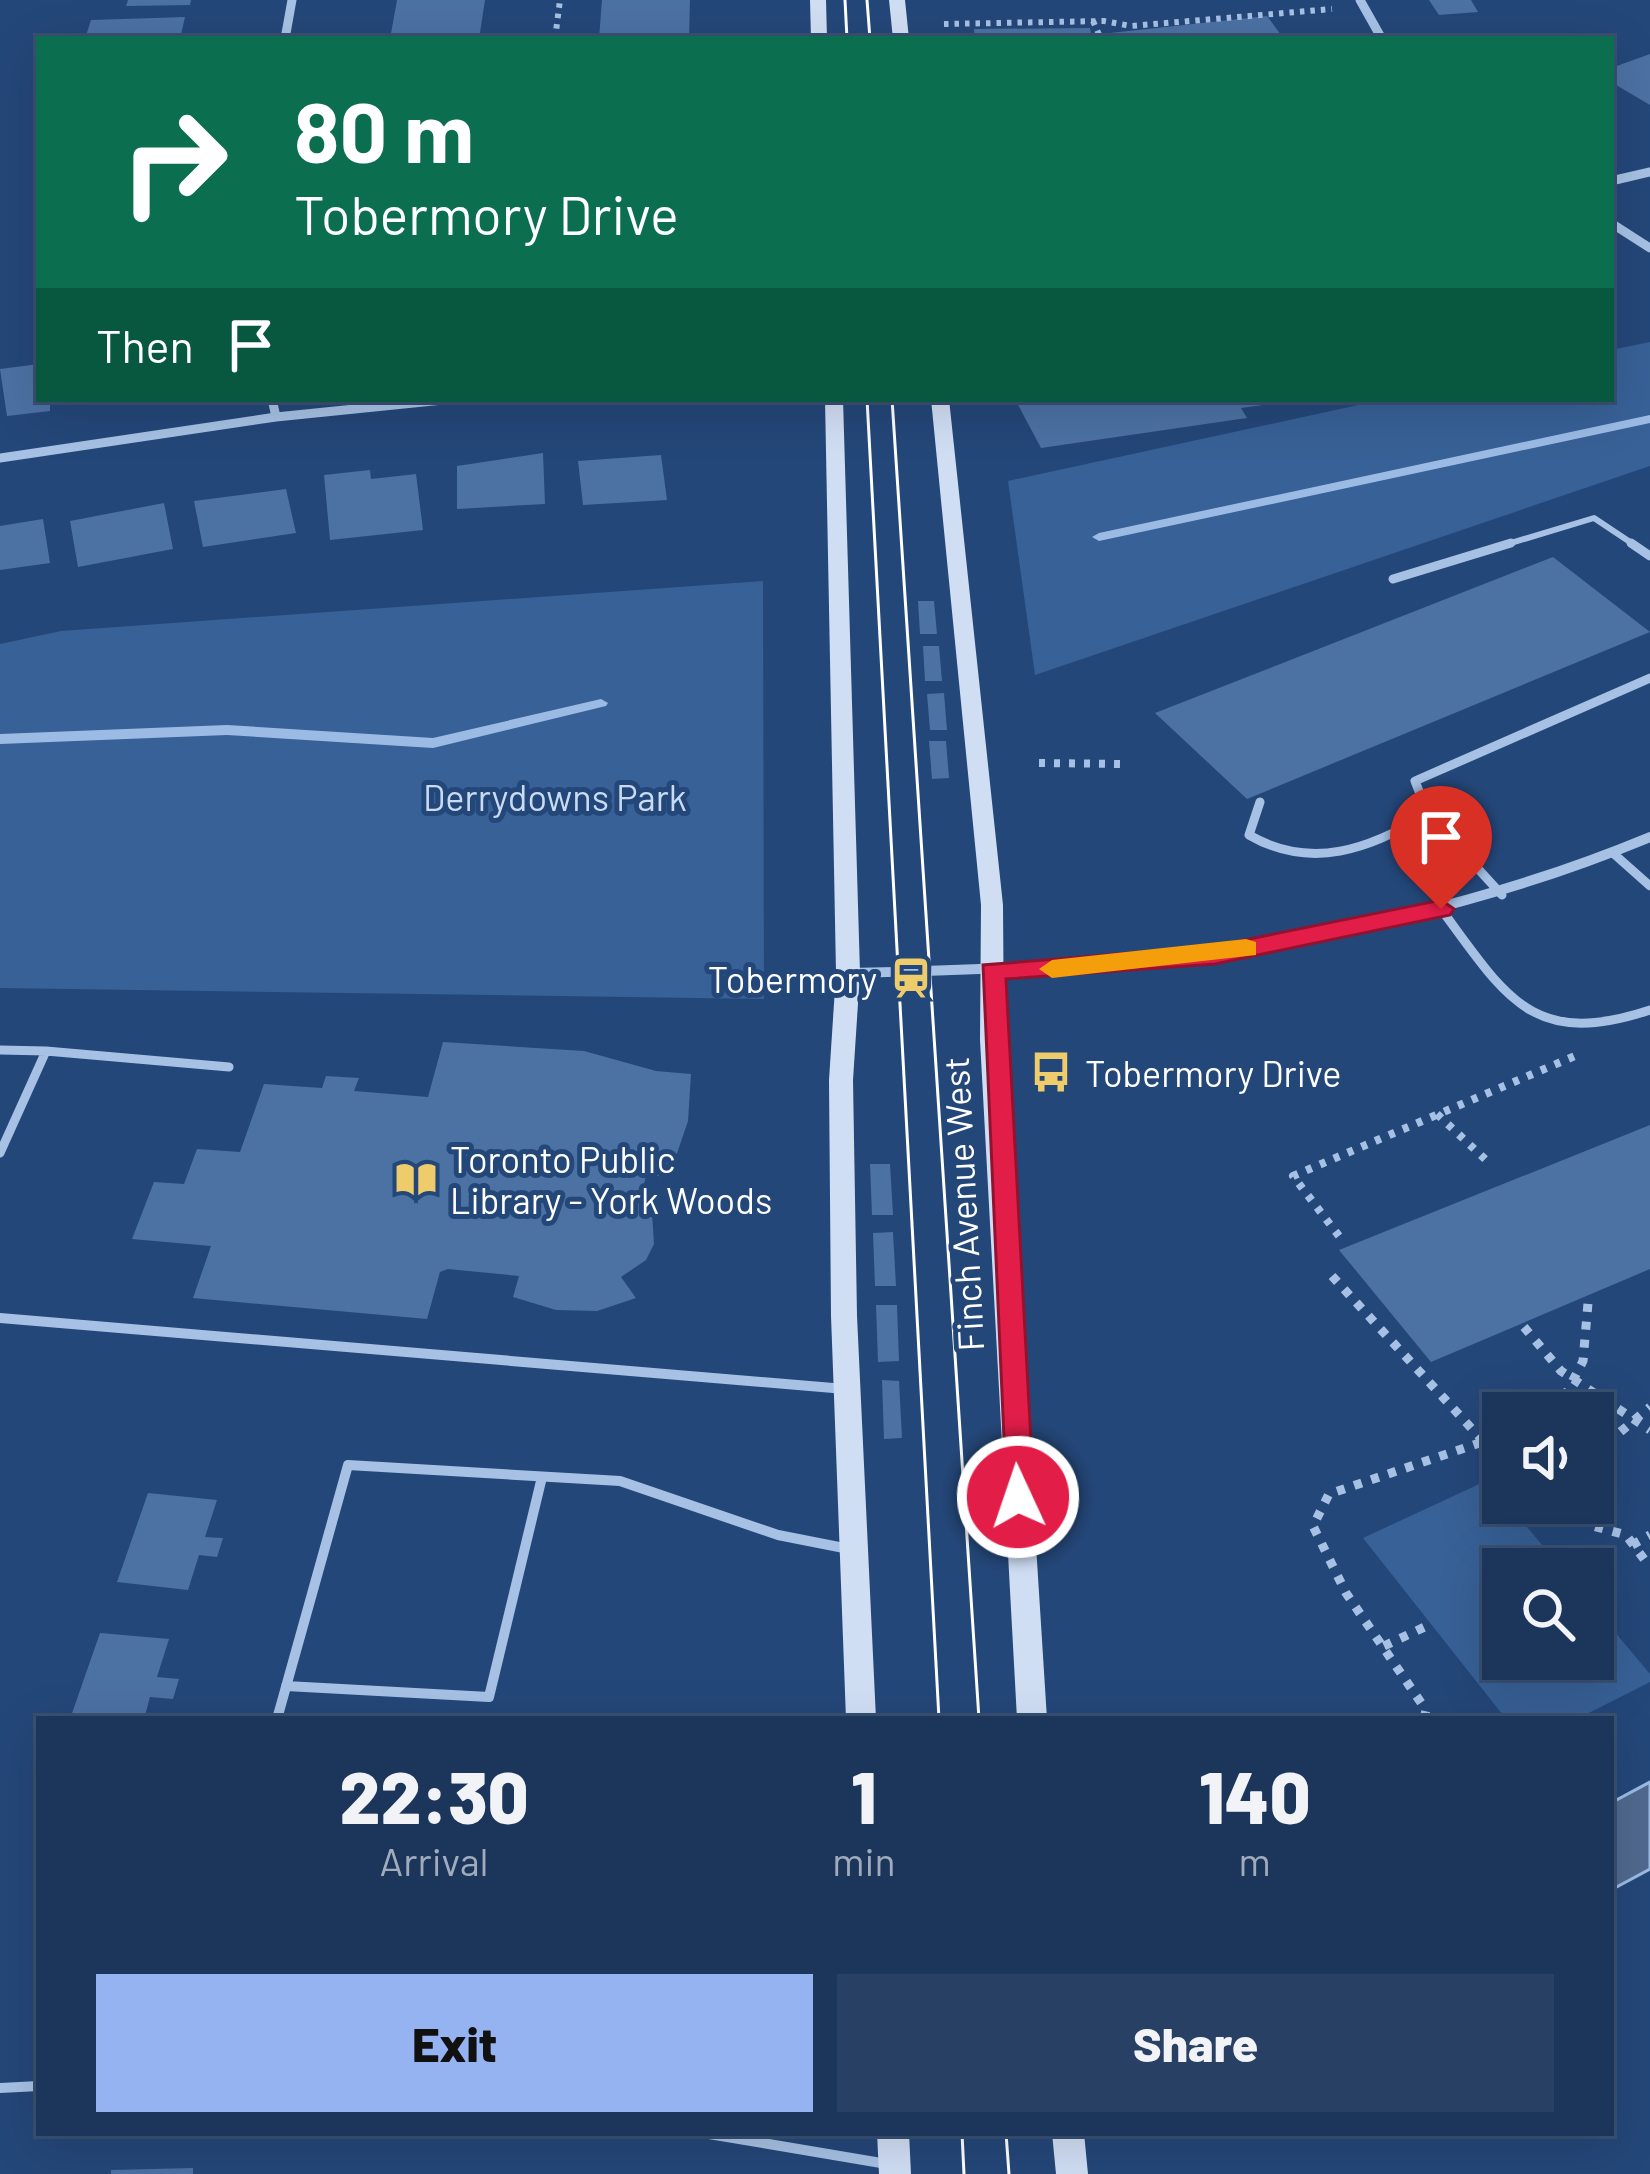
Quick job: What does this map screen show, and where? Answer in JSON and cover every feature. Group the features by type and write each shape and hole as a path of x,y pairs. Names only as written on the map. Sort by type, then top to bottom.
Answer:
{"main road":[{"path":"818,0 819,36"},
{"path":"896,0 901,36"},
{"path":"834,402 848,973 840,1043 845,1389 849,1549 861,1716"},
{"name":"Finch Avenue West","path":"940,402 984,803 992,1040 1032,1716"},
{"path":"1068,2136 1072,2174"}],"street":[{"path":"286,36 292,0"},
{"path":"1362,3 1380,36"},
{"path":"1614,180 1650,172"},
{"path":"1617,232 1650,248"},
{"path":"273,402 276,417"},
{"path":"0,458 276,417 423,402"},
{"path":"848,973 992,971 1215,955 1502,895 1650,837"}],"lane":[{"path":"1394,579 1594,518 1650,556"},
{"path":"1502,895 1428,814 1415,782 1462,756 1650,678"},
{"path":"1261,802 1250,836 1274,854 1328,856 1396,835 1428,814"},
{"path":"1614,854 1650,886"},
{"path":"1441,909 1506,997 1545,1018 1594,1027 1650,1010"},
{"path":"0,1050 229,1067"},
{"path":"0,1153 46,1051"},
{"path":"0,1318 845,1389"},
{"path":"278,1716 348,1465 620,1481 778,1535 849,1549"},
{"path":"286,1686 489,1697 542,1477"},
{"path":"0,2088 36,2086"},
{"path":"727,2136 894,2158"}],"path":[{"path":"555,36 560,0"},
{"path":"944,24 1075,25 1093,21 1131,26 1362,3"},
{"path":"1093,21 1100,36"},
{"path":"1039,763 1124,764"},
{"path":"1339,1236 1292,1176 1583,1053"},
{"path":"1437,1114 1486,1160"},
{"path":"1332,1276 1482,1440"},
{"path":"1569,1392 1592,1326 1588,1303"},
{"path":"1524,1328 1576,1381 1650,1430"},
{"path":"1614,1438 1650,1407"},
{"path":"1425,1716 1426,1710 1346,1593 1313,1526 1329,1494 1482,1443"},
{"path":"1586,1524 1626,1535 1650,1567"},
{"path":"1632,1545 1650,1535"},
{"path":"1384,1646 1431,1624"}],"green space":[{"path":"1650,342 1650,466 1035,675 1008,481 1372,402 1614,402 1614,349"},
{"name":"Derrydowns Park","path":"763,581 764,999 0,988 0,644 61,631"},
{"path":"1482,1483 1482,1524 1525,1524 1545,1548 1482,1548 1482,1680 1614,1680 1614,1631 1650,1674 1650,1682 1583,1716 1504,1716 1363,1538"}],"shaded area":[{"path":"1650,1782 1650,1869 1614,1888 1614,1801"}],"building":[{"path":"128,0 191,0 190,5 126,6"},
{"path":"397,0 485,0 479,36 391,36"},
{"path":"602,0 690,0 689,36 599,36"},
{"path":"1429,0 1471,0 1478,12 1439,15"},
{"path":"1267,16 1282,36 1112,36 1110,33"},
{"path":"185,17 181,36 86,36 91,20"},
{"path":"1090,28 1091,36 975,36 974,29"},
{"path":"1650,54 1650,105 1614,84 1614,67"},
{"path":"36,364 36,402 65,402 50,404 50,411 7,416 0,369"},
{"path":"1017,402 1286,402 1241,408 1247,418 1041,448"},
{"path":"543,453 545,504 457,509 457,466"},
{"path":"661,455 667,500 583,505 578,461"},
{"path":"370,470 371,479 416,474 423,530 330,540 324,475"},
{"path":"286,489 296,533 203,547 194,501"},
{"path":"164,503 173,549 78,567 70,521"},
{"path":"43,519 50,563 0,570 0,526"},
{"path":"1553,557 1650,632 1247,799 1155,713"},
{"path":"918,601 934,601 937,634 920,634"},
{"path":"923,646 939,646 942,681 925,681"},
{"path":"944,693 947,730 930,730 927,694"},
{"path":"929,741 946,741 949,778 932,779"},
{"name":"Toronto Public Library - York Woods","path":"443,1042 584,1051 656,1071 691,1074 688,1121 669,1177 646,1175 641,1198 652,1213 654,1244 646,1260 621,1277 636,1298 597,1311 556,1310 513,1297 519,1276 448,1269 440,1272 427,1319 193,1298 211,1246 132,1239 154,1182 184,1184 197,1149 240,1152 264,1084 322,1088 326,1076 359,1078 354,1091 428,1097"},
{"path":"1650,1125 1650,1269 1431,1362 1339,1250"},
{"path":"870,1164 890,1164 893,1215 872,1215"},
{"path":"893,1232 896,1286 875,1286 873,1233"},
{"path":"876,1305 897,1305 899,1361 878,1362"},
{"path":"882,1380 899,1381 902,1438 884,1439"},
{"path":"148,1493 217,1500 205,1537 223,1538 217,1557 199,1555 188,1590 117,1582"},
{"path":"100,1633 169,1639 157,1677 179,1679 173,1699 150,1697 145,1716 71,1716"},
{"path":"193,2168 193,2174 111,2174 111,2170"}],"waterway":[{"path":"1099,537 1650,419"},
{"path":"0,739 227,730 433,743 601,703"}],"tram line":[{"path":"845,0 847,36"},
{"path":"867,0 870,36"},
{"path":"867,402 939,1716"},
{"path":"892,402 979,1716"},
{"path":"962,2136 964,2174"},
{"path":"1006,2136 1009,2174"}],"slow traffic":[{"path":"1052,969 1215,955 1246,948"}],"place":[{"name":"Tobermory","path":"911,978"},
{"name":"Tobermory Drive","path":"1051,1072"},
{"name":"Toronto Public Library - York Woods","path":"416,1179"}],"route":[{"path":"1018,1497 992,971 1215,955 1441,909"}]}
